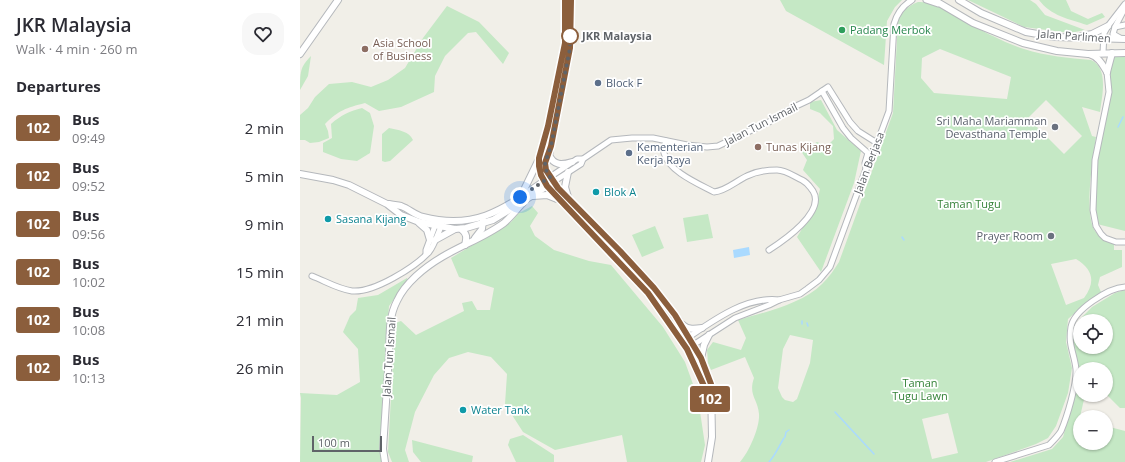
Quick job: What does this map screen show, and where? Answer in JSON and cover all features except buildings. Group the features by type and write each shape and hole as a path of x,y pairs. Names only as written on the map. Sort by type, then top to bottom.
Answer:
{"street":[{"path":"300,54 338,0"},
{"path":"521,200 539,158 548,126 565,43 565,0"},
{"path":"571,0 570,48 549,155 555,162 563,164 572,162"},
{"name":"Jalan Berjasa","path":"687,349 735,318 779,300 793,296 807,289 819,280 830,267 889,111 894,24 902,7 912,0"},
{"path":"926,0 948,9"},
{"name":"Jalan Parlimen","path":"934,0 984,28 1022,43 1057,51 1088,54 1125,53"},
{"name":"Jalan Parlimen","path":"959,0 981,13 1026,32 1055,37 1125,39"},
{"path":"1103,53 1104,33 1125,4"},
{"path":"1125,8 1113,34 1119,38 1125,39"},
{"path":"1115,27 1125,25 1121,16"},
{"path":"1072,38 1092,34 1108,26"},
{"path":"1112,53 1107,72 1109,92 1095,160 1093,198 1094,221 1105,238 1116,242 1125,242"},
{"path":"1088,54 1100,60 1107,72"},
{"name":"Jalan Tun Ismail","path":"552,180 577,158 583,158 611,140 653,138 687,145 707,147 718,146 770,122 794,107 809,100 828,87 850,122 858,131 876,145"},
{"path":"822,91 835,97"},
{"path":"822,91 843,128 868,154 865,163 866,169"},
{"path":"666,141 664,153 667,160 674,168 714,192 720,191 749,174 777,170 785,172 807,183 814,194 816,201 810,213 802,224 787,239 768,250"},
{"path":"862,147 867,148 876,145"},
{"path":"551,146 545,163 546,170 552,180 654,288 679,321 701,358 711,384 710,399 712,437 708,462"},
{"path":"539,158 540,171 546,183 648,293 687,349 710,399"},
{"name":"Jalan Tun Ismail","path":"385,462 383,449 390,350 390,327 392,314 397,300 423,271 443,257 504,223 521,200 546,183 581,164 583,158"},
{"path":"568,172 565,187 570,200"},
{"path":"300,174 342,183 387,204 401,215 419,222 439,223"},
{"name":"Jalan Tun Ismail","path":"439,223 458,229 485,220 492,214 532,196 546,183"},
{"path":"532,196 547,195 562,202"},
{"path":"387,204 402,207 415,215 439,223"},
{"path":"485,220 488,230 486,234"},
{"name":"Jalan Tun Ismail","path":"439,223 485,220"},
{"name":"Jalan Tun Ismail","path":"468,243 480,232 485,220"},
{"path":"419,222 427,230 432,240"},
{"path":"312,276 351,291 374,287 418,263 430,251 432,240 439,223"},
{"path":"432,240 458,229 466,233 468,243"},
{"path":"995,462 1049,445 1056,438 1061,431 1075,381 1076,369 1069,343 1072,322 1090,302 1099,296 1114,289 1125,287"},
{"name":"Jalan Berjasa","path":"682,341 731,310 768,299 779,300"},
{"path":"679,321 685,327 692,329 702,328"},
{"path":"701,358 704,345 709,335"}],"green space":[{"name":"Padang Merbok","path":"780,0 902,0 895,7 887,21 884,65 786,11"},
{"path":"968,0 1030,0 1036,4 1045,15 1085,30 1070,33 1024,27"},
{"path":"1039,0 1066,0 1071,11 1088,19 1102,13 1105,17 1087,25 1067,19 1049,10"},
{"name":"Taman Tugu","path":"918,2 935,5 985,32 1020,48 1049,55 1091,60 1097,64 1100,69 1103,83 1100,112 1082,107 1092,136 1096,137 1090,182 1091,218 1094,230 1101,238 1114,244 1114,250 1122,250 1122,267 1100,277 1098,285 1101,292 1068,319 1066,342 1072,368 1068,393 1056,426 1048,438 1036,444 986,462 740,462 747,452 758,426 759,414 752,389 754,378 745,357 711,370 708,363 707,350 713,342 741,350 746,338 738,320 783,306 804,297 822,284 839,262 893,113 898,21 908,7","holes":["940,49 1011,77 1007,99 934,93 921,78 922,58","1046,100 1082,136 1064,154 1028,118","1076,259 1082,263 1089,272 1091,276 1090,287 1084,298 1066,305 1051,264","790,335 813,340 810,363 797,399 793,402 785,400 778,388 783,349","948,413 958,453 932,459 922,419"]},
{"path":"447,6 479,22 509,53 503,64 476,32 468,33 445,56 435,76 434,92 401,107 379,111 365,103 348,108 334,116 325,124 329,138 319,142 310,143 305,140 300,140 300,115 308,108 315,97 329,84 352,82 371,87 388,80 405,68 423,38"},
{"path":"311,56 308,76 300,90 301,70"},
{"path":"1115,56 1125,56 1125,231 1097,224 1095,212 1095,178 1098,148 1110,92 1111,59"},
{"path":"821,100 837,130 861,151 854,183 821,272 797,237 816,206 820,189 803,170 807,160 801,151 817,142 827,146 834,139 833,126 820,113 810,109 810,102"},
{"path":"362,108 370,113 374,126 370,153 357,161 341,159 323,152 323,143 332,138 331,124 338,118 354,110"},
{"path":"389,128 406,133 413,140 390,161 385,162 382,161 382,134"},
{"path":"532,206 538,213 530,226 535,236 554,250 589,261 611,265 663,327 685,362 698,398 705,445 701,462 627,462 622,435 555,450 523,432 505,404 507,374 491,357 468,352 449,358 434,375 415,412 405,450 409,462 392,462 388,452 395,323 401,321 416,335 464,311 462,303 472,301 477,310 490,310 494,288 459,277 451,258 511,222 519,213"},
{"path":"708,214 713,238 687,242 683,218"},
{"path":"655,226 664,248 642,257 632,235"},
{"path":"407,278 408,281 389,306 381,462 300,462 300,393 337,395 360,382 358,349 343,332 350,316 356,310 358,298 378,295"},
{"path":"1125,290 1125,408 1120,408 1113,401 1113,362 1077,362 1075,354 1113,354 1113,314 1085,314 1092,307 1115,293"},
{"path":"1073,336 1073,348 1071,342"},
{"path":"1073,402 1083,402 1082,410 1073,410 1073,450 1113,450 1113,428 1125,431 1125,462 1010,462 1052,449 1063,437"},
{"path":"523,435 554,455 554,462 516,462 508,445 510,439"},
{"path":"412,440 473,456 472,462 421,462 413,452"}],"water":[{"path":"749,247 750,255 734,258 733,250"}],"waterway":[{"path":"1118,127 1123,117"},
{"path":"835,412 874,454"},
{"path":"785,437 786,432 789,430"},
{"path":"769,462 784,438"}],"bus line":[{"name":"102","path":"565,0 565,43 557,88 539,158 541,175 547,186 648,293 672,325 687,349 710,399 711,384 701,358 675,315 654,288 620,251 558,188 546,170 545,163 551,146 570,48 571,0"}],"place":[{"name":"Padang Merbok","path":"842,30"},
{"name":"JKR Malaysia","path":"570,36"},
{"name":"Asia School of Business","path":"365,49"},
{"name":"Block F","path":"598,83"},
{"name":"Sri Maha Mariamman Devasthana Temple","path":"1055,127"},
{"name":"Tunas Kijang","path":"758,147"},
{"name":"Kementerian Kerja Raya","path":"629,153"},
{"name":"Blok A","path":"596,192"},
{"name":"Sasana Kijang","path":"328,219"},
{"name":"Prayer Room","path":"1051,236"},
{"name":"Water Tank","path":"463,410"}],"route":[{"path":"520,197 550,177 546,170 545,163 551,146 570,48 570,36"}],"park label":[{"name":"Taman Tugu Lawn","path":"920,389"}]}
